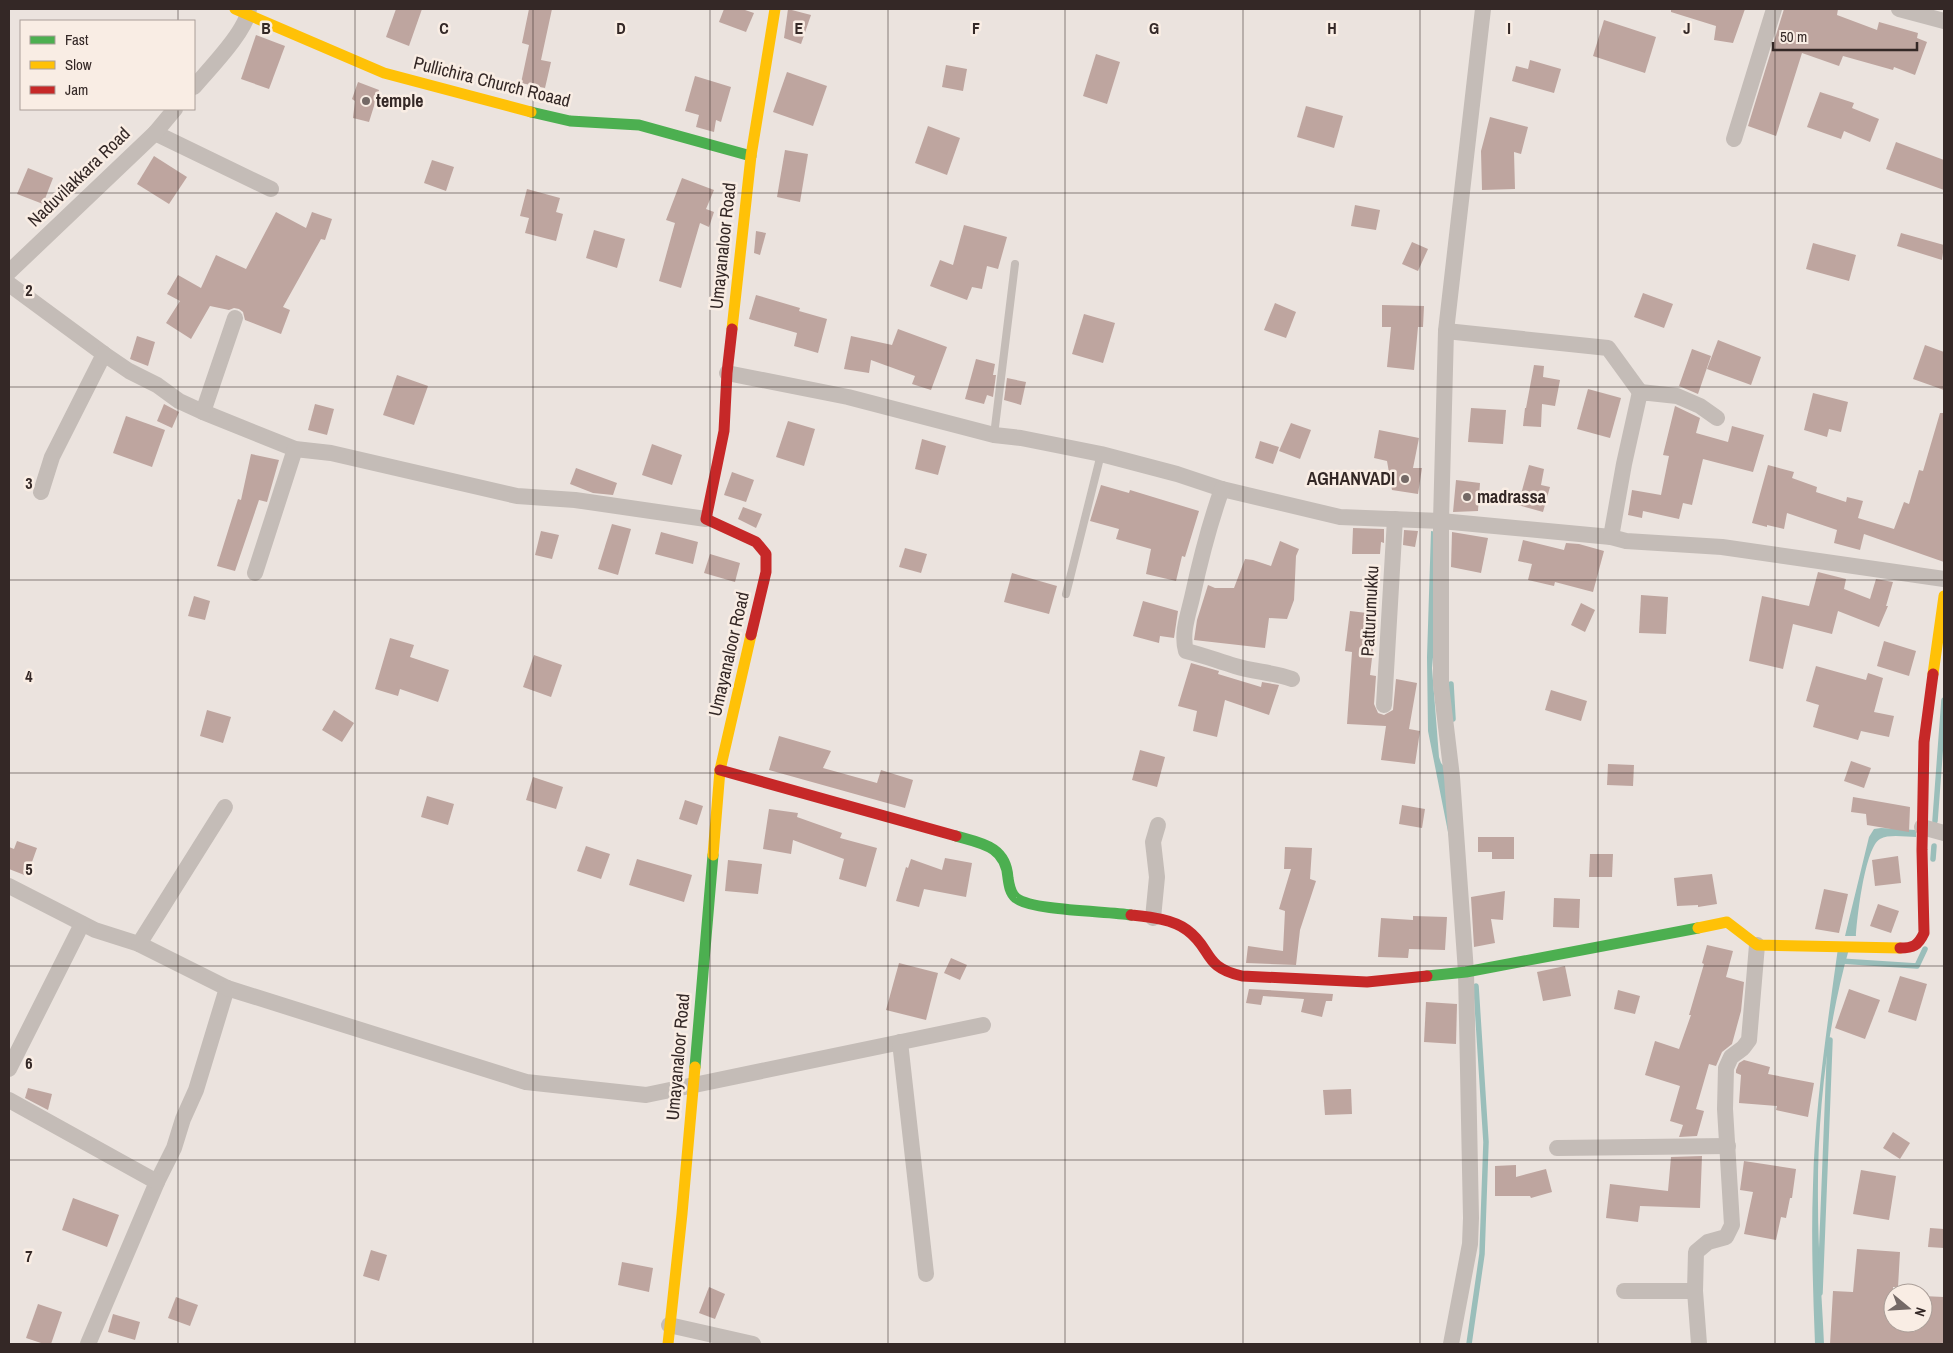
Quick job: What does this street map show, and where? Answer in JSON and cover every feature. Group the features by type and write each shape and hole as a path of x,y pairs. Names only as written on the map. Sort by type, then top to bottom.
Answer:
{"main road":[{"name":"Umayanaloor Road","path":"668,1344 693,1086 720,770 766,572 766,554 756,542 706,519 724,430 750,156 775,9"},
{"name":"Pullichira Church Roaad","path":"244,11 384,73 525,111 570,121 639,125 750,156"},
{"path":"720,770 984,844 1000,854 1006,865 1012,896 1021,901 1153,918 1182,927 1195,936 1215,965 1228,973 1242,976 1367,982 1466,972 1727,922 1757,944 1912,948 1920,942 1924,933 1922,827 1924,742 1944,596"}],"street":[{"path":"1451,1344 1470,1244 1466,972 1452,778 1441,685 1441,521 1446,331 1483,9"},
{"path":"1734,139 1774,9"},
{"path":"1900,9 1944,21"},
{"path":"195,86 229,46 244,11"},
{"name":"Naduvilakkara Road","path":"9,272 155,133 174,110"},
{"path":"155,133 271,189"},
{"path":"9,284 104,354 129,371 157,385 179,401 295,449 331,453 517,496 575,500 706,519"},
{"path":"203,412 235,318"},
{"path":"1446,331 1608,348 1640,392 1677,396 1700,406 1717,418"},
{"path":"41,492 52,457 104,354"},
{"path":"728,372 848,397 994,435 1021,438 1101,454 1177,474 1222,489 1340,517 1441,521 1612,537 1626,541 1722,547 1944,579"},
{"path":"1612,537 1624,464 1640,392"},
{"path":"255,573 295,449"},
{"path":"1222,489 1201,554 1185,628 1183,642 1186,651 1206,655 1235,666 1276,673 1292,679"},
{"name":"Patturumukku","path":"1384,705 1395,519"},
{"path":"139,944 224,807"},
{"path":"1153,918 1157,877 1154,842 1158,825"},
{"path":"1922,827 1944,833"},
{"path":"9,886 82,924 139,944 227,988 526,1082 646,1095 983,1025"},
{"path":"9,1069 82,924"},
{"path":"1699,1344 1695,1291 1696,1252 1708,1242 1726,1237 1732,1225 1725,1108 1726,1068 1731,1057 1743,1048 1748,1040 1757,944"},
{"path":"88,1344 157,1182 174,1148 183,1119 196,1090 227,988"},
{"path":"900,1042 926,1274"},
{"path":"9,1100 157,1182"},
{"path":"1557,1148 1728,1146"},
{"path":"1624,1291 1695,1291"},
{"path":"669,1325 752,1344"}],"lane":[{"path":"994,435 1014,264"},
{"path":"1066,594 1101,454"}],"water":[{"path":"1431,531 1437,532 1436,624 1432,668 1439,757 1447,770 1449,837 1428,731 1427,657"},
{"path":"1874,829 1916,830 1916,837 1884,837 1875,845 1866,868 1856,936 1845,936 1869,837"},
{"path":"1838,948 1849,949 1834,1011 1821,1108 1818,1222 1824,1344 1815,1344 1812,1245 1814,1155 1822,1066"}],"building":[{"path":"396,9 422,9 409,46 386,37"},
{"path":"529,9 552,9 541,60 551,62 545,88 521,83 529,45 522,43"},
{"path":"724,9 742,9 754,13 746,32 719,22"},
{"path":"788,9 811,15 801,44 784,38"},
{"path":"1671,9 1745,9 1733,43 1714,40 1716,26 1671,12"},
{"path":"1784,9 1838,9 1837,15 1877,30 1879,22 1918,33 1917,38 1927,42 1915,75 1894,67 1893,70 1843,56 1839,66 1802,53 1776,136 1748,126"},
{"path":"1604,20 1656,37 1645,73 1593,56"},
{"path":"256,35 285,46 269,89 241,79"},
{"path":"1096,54 1120,62 1107,104 1083,96"},
{"path":"1530,60 1561,69 1554,93 1512,81 1516,66 1528,69"},
{"path":"946,65 967,69 963,91 942,87"},
{"path":"787,72 827,86 813,126 773,112"},
{"path":"695,76 731,87 721,122 716,120 714,132 696,127 699,115 685,111"},
{"name":"temple","path":"358,82 379,90 369,122 353,118 355,101 352,99"},
{"path":"1820,92 1854,103 1852,108 1879,119 1870,142 1844,131 1841,139 1807,127"},
{"path":"1306,106 1343,116 1334,148 1297,137"},
{"path":"1490,117 1528,127 1521,154 1514,152 1515,189 1482,190 1481,151"},
{"path":"928,126 960,138 947,175 915,163"},
{"path":"1896,142 1944,160 1944,190 1886,169"},
{"path":"785,150 808,154 800,202 777,197"},
{"path":"154,156 187,177 169,204 137,184"},
{"path":"432,160 454,167 446,191 424,183"},
{"path":"28,168 53,178 43,204 17,194"},
{"path":"682,178 714,190 706,209 714,212 709,227 700,223 681,288 659,281 675,223 666,220"},
{"path":"527,189 560,198 556,212 563,214 556,241 525,233 529,218 520,216"},
{"path":"1355,205 1380,210 1376,230 1351,226"},
{"path":"276,212 306,228 312,212 332,219 325,240 321,239 283,307 290,310 281,334 245,320 243,312 234,308 229,310 210,306 191,339 166,323 180,301 167,294 178,275 201,288 216,255 246,269"},
{"path":"964,225 1007,237 998,269 987,266 982,289 972,287 967,300 930,286 940,260 953,265"},
{"path":"594,230 625,239 617,268 586,258"},
{"path":"756,231 766,233 760,255 754,253"},
{"path":"1901,233 1944,245 1942,260 1897,246"},
{"path":"1412,242 1428,249 1418,271 1402,264"},
{"path":"1813,243 1856,255 1849,281 1806,269"},
{"path":"1643,293 1673,304 1664,328 1634,317"},
{"path":"756,295 800,308 799,311 827,319 818,353 794,346 797,333 749,319"},
{"path":"1275,303 1296,312 1286,338 1264,330"},
{"path":"1382,305 1424,306 1423,327 1418,327 1414,370 1387,367 1391,327 1382,327"},
{"path":"1084,314 1115,323 1103,363 1072,354"},
{"path":"898,329 947,347 931,390 912,384 915,376 871,360 869,373 844,369 851,336 892,345"},
{"path":"137,336 155,342 148,366 130,359"},
{"path":"1718,340 1761,357 1751,385 1707,369"},
{"path":"1925,345 1944,352 1944,390 1913,379"},
{"path":"1692,349 1711,356 1698,394 1679,386"},
{"path":"976,359 995,364 993,375 996,375 993,397 987,395 984,404 965,399"},
{"path":"1534,365 1544,366 1543,377 1560,380 1555,406 1542,404 1541,427 1523,426"},
{"path":"397,375 428,386 414,425 383,415"},
{"path":"1007,378 1026,382 1021,405 1004,400"},
{"path":"1588,389 1621,398 1610,438 1577,429"},
{"path":"1813,393 1848,402 1841,432 1829,429 1827,437 1804,430"},
{"path":"164,404 179,412 172,428 157,421"},
{"path":"315,404 334,409 327,435 308,430"},
{"path":"1675,406 1700,418 1696,433 1728,442 1732,426 1764,435 1753,472 1703,459 1692,505 1683,503 1679,519 1643,511 1642,518 1628,515 1632,490 1661,495 1669,456 1663,455"},
{"path":"1471,408 1506,410 1503,444 1468,442"},
{"path":"1940,413 1944,413 1944,562 1864,534 1860,550 1834,543 1837,530 1787,513 1784,529 1752,523 1768,465 1794,472 1792,478 1817,487 1816,492 1846,502 1847,497 1863,501 1858,518 1894,529 1904,502 1909,504 1919,470 1923,471"},
{"path":"126,416 165,430 152,467 113,453"},
{"path":"788,421 815,429 804,466 776,457"},
{"path":"1291,423 1311,430 1300,459 1279,451"},
{"path":"1379,430 1419,438 1413,468 1422,468 1418,494 1392,490 1387,461 1374,458"},
{"path":"922,439 946,446 938,475 915,469"},
{"path":"1260,441 1279,447 1273,464 1255,458"},
{"path":"652,444 682,455 672,485 642,475"},
{"path":"251,454 279,460 267,502 259,500 235,571 217,566 238,499 241,500"},
{"path":"1529,465 1544,469 1541,485 1550,487 1543,512 1518,505"},
{"path":"576,468 617,483 613,495 593,493 570,484"},
{"path":"732,472 754,480 746,502 724,495"},
{"name":"madrassa","path":"1456,480 1480,483 1478,511 1453,512"},
{"path":"1101,485 1129,493 1130,490 1199,511 1185,557 1182,556 1176,581 1146,574 1151,549 1116,539 1119,529 1090,521"},
{"path":"743,507 762,514 756,528 738,519"},
{"path":"612,524 631,529 618,575 598,569"},
{"path":"1353,528 1384,529 1384,543 1381,542 1380,554 1352,554"},
{"path":"1404,530 1418,531 1415,547 1403,545"},
{"path":"541,531 559,535 552,559 535,555"},
{"path":"661,532 698,542 693,564 655,554"},
{"path":"1452,532 1488,538 1481,573 1451,567"},
{"path":"1523,540 1564,550 1566,543 1579,544 1604,551 1593,592 1555,582 1554,586 1528,580 1532,564 1518,561"},
{"path":"1280,541 1299,549 1296,556 1294,600 1287,619 1269,618 1265,648 1194,640 1197,620 1208,585 1215,588 1234,588 1245,559 1271,566"},
{"path":"905,548 927,554 921,573 899,567"},
{"path":"710,554 740,563 735,582 704,573"},
{"path":"1818,572 1846,579 1844,589 1870,599 1876,579 1893,582 1886,606 1888,606 1879,627 1838,611 1832,634 1793,624 1783,669 1749,661 1762,596 1809,606"},
{"path":"1012,573 1057,586 1049,614 1004,602"},
{"path":"1641,595 1668,597 1666,634 1639,633"},
{"path":"194,596 210,601 205,620 188,616"},
{"path":"1143,601 1178,611 1174,638 1160,636 1159,643 1133,636"},
{"path":"1581,603 1595,610 1585,632 1571,625"},
{"path":"1350,611 1367,613 1364,640 1374,641 1370,675 1376,676 1374,704 1378,713 1384,715 1393,710 1396,679 1417,683 1409,729 1420,731 1415,764 1381,760 1386,726 1347,724 1352,652 1345,651"},
{"path":"390,638 414,645 410,657 449,670 438,702 400,689 398,696 375,689"},
{"path":"1884,641 1916,651 1909,676 1877,666"},
{"path":"534,655 562,665 551,697 523,687"},
{"path":"1191,663 1219,671 1218,674 1261,687 1262,682 1279,685 1269,715 1225,700 1217,737 1193,731 1197,711 1178,706"},
{"path":"1816,666 1866,680 1868,673 1883,678 1874,712 1894,716 1889,737 1861,731 1858,740 1813,727 1819,705 1806,701"},
{"path":"1551,690 1587,701 1581,721 1545,710"},
{"path":"207,710 231,717 223,743 200,736"},
{"path":"334,710 354,723 342,742 322,730"},
{"path":"779,736 831,751 823,768 877,783 881,770 913,780 905,808 769,770"},
{"path":"1140,750 1165,757 1157,787 1132,780"},
{"path":"1851,761 1871,768 1864,788 1844,781"},
{"path":"1608,764 1634,765 1633,786 1607,785"},
{"path":"533,777 563,787 556,809 526,800"},
{"path":"427,796 454,804 448,825 421,817"},
{"path":"1853,797 1910,807 1909,832 1867,825 1866,814 1851,812"},
{"path":"685,800 703,806 697,825 679,819"},
{"path":"1402,805 1425,809 1422,828 1399,824"},
{"path":"769,809 798,813 797,817 842,833 840,838 877,848 866,887 839,879 844,859 793,840 791,854 763,849"},
{"path":"1478,837 1514,837 1514,859 1492,859 1492,852 1478,852"},
{"path":"17,841 37,848 27,876 9,869 9,847 14,849"},
{"path":"586,846 610,854 601,879 577,871"},
{"path":"1285,847 1312,848 1310,879 1316,881 1300,930 1296,965 1246,963 1248,946 1283,951 1285,911 1279,909 1291,869 1284,869"},
{"path":"1590,854 1613,854 1612,877 1589,877"},
{"path":"1898,856 1901,883 1875,886 1872,860"},
{"path":"945,858 972,863 966,897 924,889 919,907 896,901 906,867 908,868 911,859 942,870"},
{"path":"637,859 692,875 684,902 629,885"},
{"path":"728,860 762,864 758,894 725,891"},
{"path":"1712,874 1717,904 1698,907 1698,905 1677,906 1674,878"},
{"path":"1824,889 1848,894 1839,933 1815,929"},
{"path":"1505,891 1503,920 1491,919 1495,943 1474,947 1471,897"},
{"path":"1554,898 1580,899 1579,928 1553,927"},
{"path":"1878,904 1899,911 1891,933 1870,926"},
{"path":"1413,916 1447,917 1445,950 1409,949 1408,958 1378,957 1381,918 1413,920"},
{"path":"1707,945 1733,951 1726,977 1744,982 1741,1011 1732,1044 1722,1052 1716,1066 1709,1064 1696,1109 1704,1111 1697,1136 1679,1137 1683,1125 1670,1121 1680,1086 1645,1075 1655,1041 1679,1049 1691,1015 1689,1015 1704,964 1702,963"},
{"path":"951,958 967,965 960,980 944,973"},
{"path":"899,963 938,973 926,1020 886,1010"},
{"path":"1565,966 1571,996 1543,1001 1537,972"},
{"path":"1900,976 1927,984 1916,1021 1888,1012"},
{"path":"1249,989 1333,994 1332,1001 1326,1001 1322,1017 1301,1012 1304,999 1263,996 1261,1005 1246,1003"},
{"path":"1849,989 1880,1000 1865,1039 1835,1028"},
{"path":"1618,990 1640,996 1635,1014 1614,1009"},
{"path":"1426,1002 1457,1004 1456,1044 1424,1042"},
{"path":"1744,1060 1770,1067 1768,1074 1814,1083 1808,1117 1776,1110 1777,1106 1739,1103 1741,1075 1736,1073 1736,1070 1739,1063"},
{"path":"28,1088 52,1094 48,1110 25,1098"},
{"path":"1351,1089 1352,1114 1325,1115 1323,1090"},
{"path":"1893,1132 1910,1143 1900,1159 1883,1148"},
{"path":"1702,1156 1700,1208 1640,1206 1638,1222 1606,1218 1610,1184 1668,1191 1671,1157"},
{"path":"1744,1161 1796,1169 1792,1198 1790,1198 1786,1218 1781,1217 1776,1240 1744,1234 1753,1192 1740,1190"},
{"path":"1516,1165 1516,1177 1546,1169 1552,1192 1531,1198 1530,1196 1495,1196 1495,1166"},
{"path":"1861,1170 1896,1176 1889,1220 1853,1214"},
{"path":"73,1198 119,1215 107,1247 62,1230"},
{"path":"1930,1228 1944,1229 1944,1248 1928,1247"},
{"path":"1857,1249 1900,1252 1898,1283 1883,1283 1883,1333 1933,1333 1933,1296 1944,1297 1944,1344 1830,1344 1833,1291 1853,1292"},
{"path":"371,1250 387,1255 379,1281 363,1276"},
{"path":"622,1262 653,1268 649,1292 618,1285"},
{"path":"709,1287 725,1294 715,1319 699,1313"},
{"path":"176,1297 198,1305 190,1326 168,1318"},
{"path":"38,1304 62,1312 51,1344 44,1344 26,1338"},
{"path":"113,1314 140,1322 135,1340 108,1332"}],"waterway":[{"path":"1451,684 1453,719"},
{"path":"1935,821 1944,700"},
{"path":"1933,859 1934,846"},
{"path":"1840,963 1840,961 1917,966 1925,949"},
{"path":"1469,1344 1482,1254 1486,1142 1476,986"},
{"path":"1820,1293 1830,1040"}],"traffic: fast":[{"path":"531,112 570,121 639,125 751,156"},
{"path":"956,836 983,844 997,852 1003,859 1009,886 1016,898 1038,906 1131,915"},
{"path":"695,1067 713,855"},
{"path":"1427,976 1466,972 1698,928"}],"traffic: slow":[{"path":"235,9 384,73 531,112"},
{"path":"732,329 751,156 775,9"},
{"path":"1933,674 1944,596"},
{"path":"713,855 720,770 751,635"},
{"path":"1698,928 1727,922 1757,945 1900,948"},
{"path":"668,1344 695,1067"}],"traffic: jam":[{"path":"732,329 727,373 724,431 706,519 756,542 766,554 766,572 751,635"},
{"path":"1900,948 1915,945 1920,941 1924,933 1922,850 1924,742 1933,674"},
{"path":"720,770 956,836"},
{"path":"1131,915 1160,919 1181,926 1195,937 1209,957 1220,968 1242,976 1367,982 1427,976"}],"place":[{"name":"temple","path":"366,101"},
{"name":"AGHANVADI","path":"1405,479"},
{"name":"madrassa","path":"1467,497"}]}
